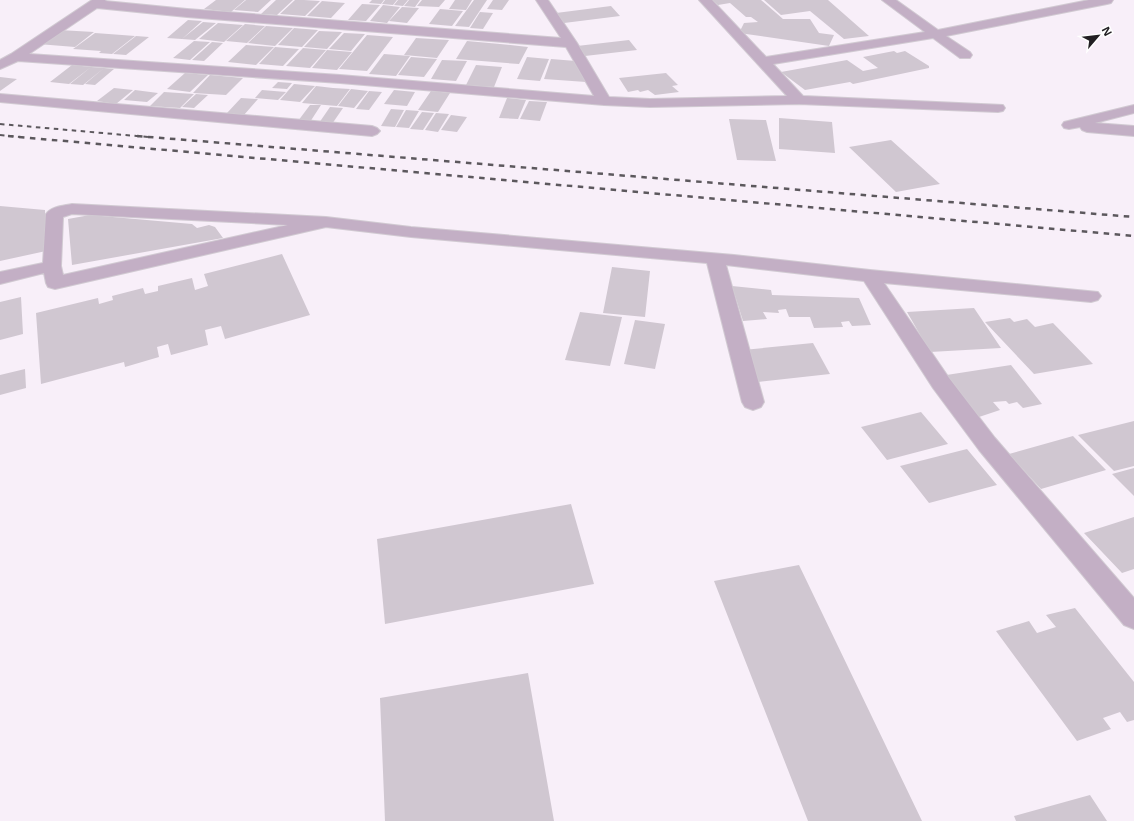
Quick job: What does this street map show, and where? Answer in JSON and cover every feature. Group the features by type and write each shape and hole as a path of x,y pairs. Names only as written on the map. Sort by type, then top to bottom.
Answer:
{"street":[{"path":"542,0 571,43 604,102"},
{"path":"705,0 799,100"},
{"path":"888,0 965,55"},
{"path":"763,62 936,34 1106,0"},
{"path":"0,65 98,2 187,13 571,43"},
{"path":"187,13 200,4"},
{"path":"16,56 348,79 604,102 650,103 799,100 998,108"},
{"path":"0,98 372,130"},
{"path":"1134,109 1069,125 1134,132"},
{"path":"326,222 55,283 52,266 55,214 62,210 72,208 326,222 715,259 870,276 1091,296"},
{"path":"715,259 753,402"},
{"path":"0,278 52,266"},
{"path":"870,276 941,383 987,444 1134,616"}],"building":[{"path":"216,0 245,0 231,12 204,9"},
{"path":"246,0 271,0 258,12 234,10"},
{"path":"276,0 293,0 277,15 261,14"},
{"path":"295,0 320,1 305,16 280,14"},
{"path":"372,0 384,0 381,4 369,3"},
{"path":"385,0 397,0 393,5 382,4"},
{"path":"398,0 408,0 403,6 394,5"},
{"path":"409,0 420,0 415,7 404,6"},
{"path":"422,0 445,0 439,7 417,6"},
{"path":"455,0 472,0 466,10 449,9"},
{"path":"474,0 487,0 469,27 455,26"},
{"path":"493,0 509,0 502,10 487,9"},
{"path":"712,0 761,0 783,19 810,19 819,33 834,35 829,46 739,33 744,23 758,22 751,17 746,17 730,3 718,5"},
{"path":"764,0 828,0 869,36 844,39 810,11 781,15"},
{"path":"322,1 345,3 331,18 307,16"},
{"path":"362,4 380,5 366,21 348,20"},
{"path":"383,5 400,7 387,23 370,21"},
{"path":"611,6 620,16 564,23 556,13"},
{"path":"402,7 419,8 407,23 389,21"},
{"path":"440,9 463,11 452,26 429,24"},
{"path":"480,12 493,13 483,29 470,28"},
{"path":"188,20 202,21 182,39 167,38"},
{"path":"203,22 216,23 195,40 182,39"},
{"path":"218,23 243,25 224,42 199,39"},
{"path":"245,24 265,26 247,43 226,41"},
{"path":"266,26 293,28 275,46 248,43"},
{"path":"294,28 318,30 302,47 278,45"},
{"path":"59,30 94,32 75,47 38,44"},
{"path":"319,31 342,32 327,49 304,47"},
{"path":"95,33 135,36 112,54 99,53 101,51 73,49"},
{"path":"344,33 365,34 351,51 329,49"},
{"path":"367,35 393,37 367,71 339,69"},
{"path":"136,36 149,37 126,55 113,54"},
{"path":"416,38 449,40 437,58 404,55"},
{"path":"629,40 637,50 585,56 577,46"},
{"path":"194,41 210,42 190,60 173,58"},
{"path":"467,41 528,47 519,64 456,59"},
{"path":"212,42 223,43 204,61 192,60"},
{"path":"246,45 274,47 256,65 228,62"},
{"path":"275,47 299,49 283,66 259,64"},
{"path":"303,48 326,50 310,68 286,66"},
{"path":"327,50 352,52 337,70 312,68"},
{"path":"894,51 897,53 905,51 929,66 929,68 853,84 850,82 805,90 781,72 847,60 863,71 878,68 863,57"},
{"path":"384,54 410,56 396,76 369,74"},
{"path":"411,57 437,59 424,77 398,75"},
{"path":"527,57 549,59 540,81 517,79"},
{"path":"551,59 576,61 586,82 544,79"},
{"path":"442,60 467,61 456,81 431,79"},
{"path":"72,65 91,67 69,84 50,82"},
{"path":"476,65 502,67 494,87 466,85"},
{"path":"91,67 104,68 83,85 70,84"},
{"path":"104,68 114,69 95,85 85,84"},
{"path":"185,73 208,75 190,92 167,89"},
{"path":"666,73 678,85 672,86 679,92 655,95 648,90 628,92 619,78"},
{"path":"210,75 243,78 226,95 193,93"},
{"path":"0,77 17,79 0,91"},
{"path":"278,82 292,83 287,89 272,88"},
{"path":"294,84 315,86 300,102 280,100"},
{"path":"316,86 350,89 337,106 302,103"},
{"path":"114,88 133,90 116,104 97,101"},
{"path":"351,89 368,91 354,108 338,106"},
{"path":"135,90 158,93 147,102 124,100"},
{"path":"262,90 286,92 278,100 255,98"},
{"path":"394,90 415,92 407,106 384,104"},
{"path":"369,91 382,92 369,110 356,109"},
{"path":"431,91 450,93 438,112 418,110"},
{"path":"164,92 194,94 180,108 150,106"},
{"path":"196,94 208,95 194,108 182,107"},
{"path":"241,98 258,99 244,115 227,113"},
{"path":"507,98 526,100 518,119 499,118"},
{"path":"529,101 547,102 540,121 520,119"},
{"path":"310,105 321,105 310,122 298,121"},
{"path":"330,107 343,108 332,124 319,123"},
{"path":"391,109 404,110 395,127 381,126"},
{"path":"406,110 419,111 409,128 396,127"},
{"path":"422,112 434,113 423,130 410,129"},
{"path":"436,113 449,114 438,132 425,130"},
{"path":"451,115 467,117 457,132 441,130"},
{"path":"779,118 832,122 835,153 779,149"},
{"path":"729,119 766,120 776,161 737,160"},
{"path":"891,140 940,184 896,192 849,147"},
{"path":"0,206 45,210 46,251 0,261"},
{"path":"90,215 192,224 197,228 209,225 215,227 223,238 72,265 68,219"},
{"path":"282,254 310,315 225,339 221,326 205,330 208,345 171,355 168,344 157,347 159,357 125,367 124,362 41,384 36,313 98,298 99,304 113,300 112,296 143,288 145,294 158,291 158,286 192,278 195,290 208,286 204,274"},
{"path":"612,267 650,271 645,317 603,313"},
{"path":"732,286 771,290 772,295 859,298 871,325 852,326 849,321 841,322 843,327 814,328 810,317 789,317 786,309 778,310 779,313 763,312 767,319 743,321"},
{"path":"21,297 23,334 0,340 0,302"},
{"path":"974,308 1001,348 930,352 907,312"},
{"path":"580,312 622,317 610,366 565,360"},
{"path":"1010,318 1014,322 1027,319 1035,327 1053,323 1093,364 1034,374 985,322"},
{"path":"635,320 665,324 655,369 624,364"},
{"path":"813,343 830,374 758,382 743,350"},
{"path":"1011,365 1042,404 1023,408 1017,402 1009,404 1006,401 993,402 1000,410 973,419 940,376"},
{"path":"25,369 26,388 0,395 0,375"},
{"path":"921,412 948,444 887,460 861,427"},
{"path":"1134,421 1134,466 1114,471 1078,435"},
{"path":"1073,436 1106,470 1041,489 1009,454"},
{"path":"967,449 997,485 929,503 900,466"},
{"path":"1134,468 1134,496 1112,474"},
{"path":"571,504 594,584 385,624 377,539"},
{"path":"1134,517 1134,569 1122,573 1084,533"},
{"path":"799,565 922,821 808,821 714,581"},
{"path":"1075,608 1134,682 1134,720 1127,722 1120,712 1103,718 1111,729 1077,741 996,631 1029,621 1037,633 1056,627 1046,615"},
{"path":"528,673 554,821 385,821 380,698"},
{"path":"1090,795 1107,821 1016,821 1014,816"}],"railway":[{"path":"0,124 148,137"},
{"path":"0,135 20,137"},
{"path":"8,136 1134,236"},
{"path":"137,136 1134,217"}]}
